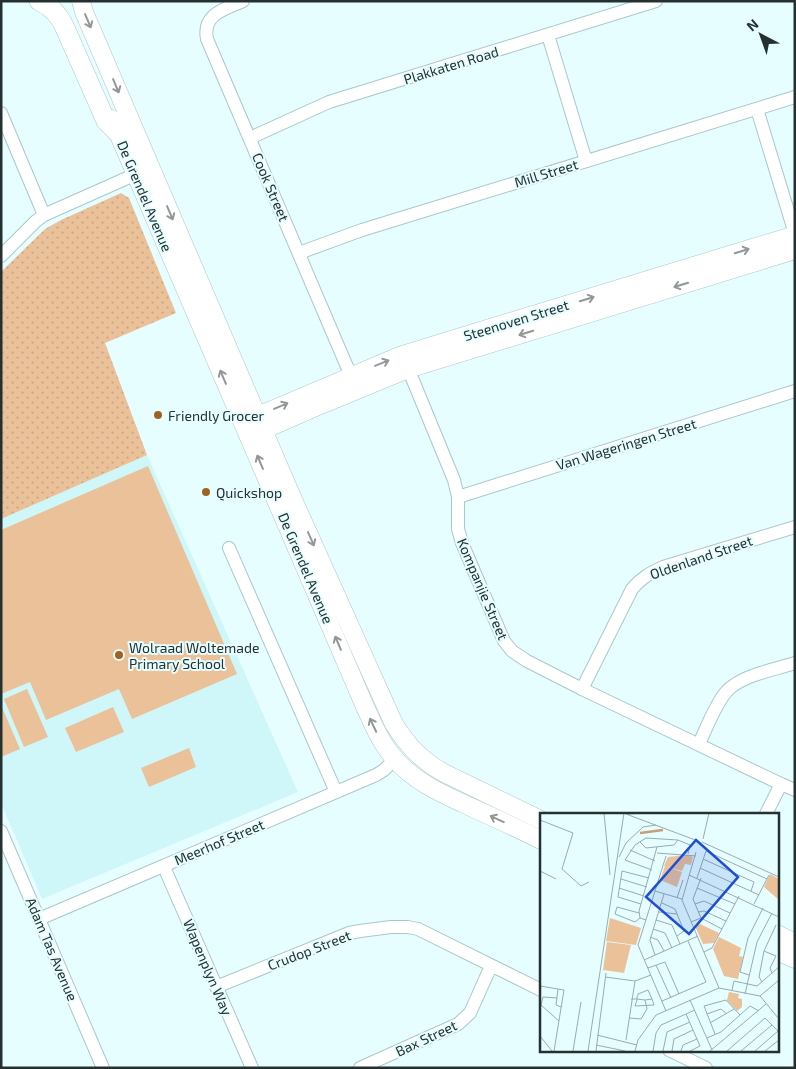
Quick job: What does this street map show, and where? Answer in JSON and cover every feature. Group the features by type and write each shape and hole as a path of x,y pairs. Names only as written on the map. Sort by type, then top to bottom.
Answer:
{"main road":[{"path":"39,1 49,6 58,14 106,121 118,132"}],"street":[{"name":"De Grendel Avenue","path":"57,1 71,26 118,132 143,171"},
{"name":"De Grendel Avenue","path":"81,1 143,171 253,426 372,724 380,739 395,759 414,776 431,787 540,840"},
{"name":"Cook Street","path":"243,1 213,16 207,25 207,39 354,382"},
{"name":"Plakkaten Road","path":"250,138 330,102 656,1"},
{"path":"548,35 586,161"},
{"name":"Mill Street","path":"299,253 362,230 795,97"},
{"path":"757,108 795,235"},
{"path":"1,113 44,215"},
{"path":"1,256 44,215 143,171"},
{"name":"Steenoven Street","path":"253,426 405,362 795,235"},
{"name":"Steenoven Street","path":"405,362 795,250"},
{"name":"Kompanjie Street","path":"405,362 454,480 458,497 457,521 460,537 504,641 512,651 582,689 795,790"},
{"name":"Van Wageringen Street","path":"458,497 795,391"},
{"name":"De Grendel Avenue","path":"253,426 291,495 388,711 412,750 430,764 452,777 540,820"},
{"name":"Oldenland Street","path":"582,689 632,588 642,577 663,567 795,527"},
{"path":"229,548 336,792"},
{"path":"699,744 721,698 732,687 747,678 795,663"},
{"path":"395,759 400,744 398,730"},
{"path":"395,759 411,757 430,764"},
{"name":"Meerhof Street","path":"39,919 376,775 395,759"},
{"path":"766,813 781,784"},
{"name":"Adam Tas Avenue","path":"1,831 6,853 39,919 103,1068"},
{"name":"Wapenplyn Way","path":"164,867 252,1068"},
{"name":"Crudop Street","path":"216,987 338,937 360,931 408,927 425,932 540,990"},
{"path":"778,934 795,943"},
{"path":"778,951 795,959"},
{"name":"Bax Street","path":"360,1068 458,1024 470,1012 491,966"},
{"path":"673,1052 706,1068"}],"shaded area":[{"path":"121,193 129,198 176,313 105,343 147,455 1,519 1,272 45,229"},
{"name":"Wolraad Woltemade Primary School","path":"147,455 298,792 42,899 1,803 1,519"},
{"path":"148,466 237,674 132,719 119,689 46,720 30,682 1,694 1,530"},
{"path":"27,689 48,737 24,747 4,699"},
{"path":"1,705 20,749 1,757"},
{"path":"113,707 124,732 76,752 65,728"},
{"path":"189,748 196,767 149,787 141,768"}],"place":[{"name":"Friendly Grocer","path":"158,415"},
{"name":"Quickshop","path":"206,492"},
{"name":"Wolraad Woltemade Primary School","path":"119,655"}]}
